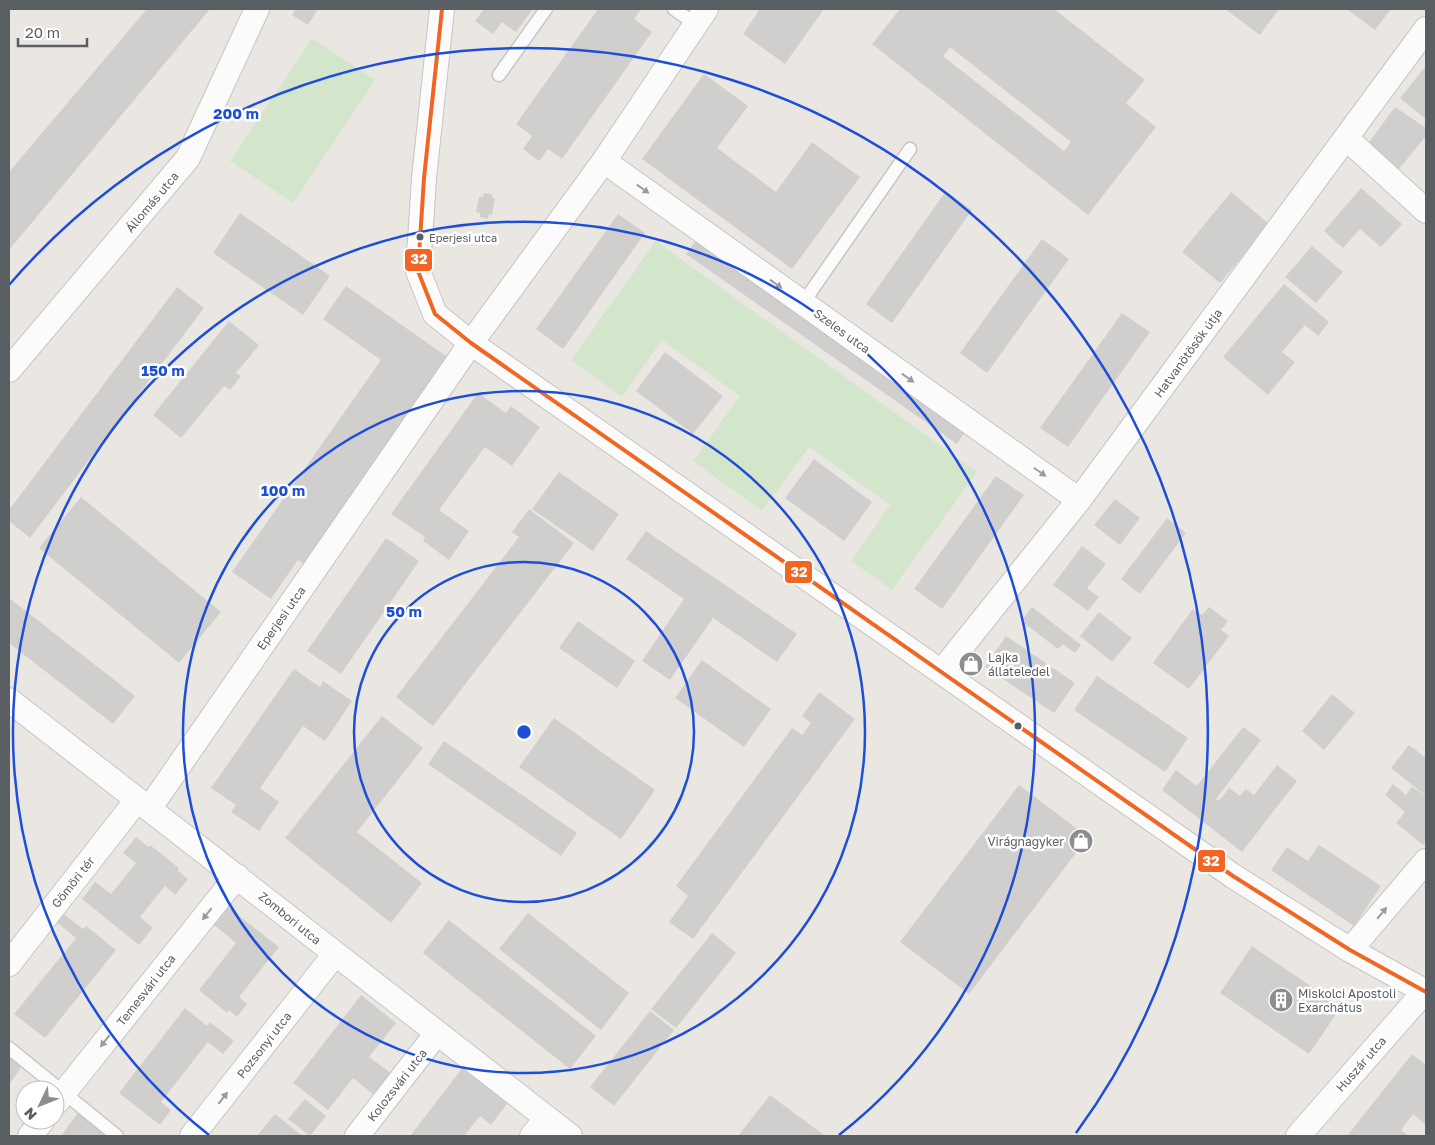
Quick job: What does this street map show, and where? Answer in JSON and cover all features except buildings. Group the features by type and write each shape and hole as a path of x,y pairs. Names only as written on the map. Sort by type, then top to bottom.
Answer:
{"street":[{"name":"Állomás utca","path":"9,370 188,158 257,9"},
{"path":"442,9 424,178 418,271 434,314 471,343 1233,876 1350,950 1426,992"},
{"name":"Eperjesi utca","path":"143,805 471,343 604,161 700,17"},
{"name":"Hatvanötösök útja","path":"942,671 1080,500 1426,29"},
{"path":"1346,138 1426,212"},
{"name":"Szeles utca","path":"604,161 1080,500"},
{"name":"Zombori utca","path":"9,700 437,1033 539,1127 570,1136"},
{"name":"Gömöri tér","path":"9,964 143,805"},
{"path":"1350,950 1426,861"},
{"name":"Temesvári utca","path":"65,1091 237,876"},
{"name":"Pozsonyi utca","path":"192,1136 335,954"},
{"name":"Huszár utca","path":"1298,1136 1426,992"},
{"name":"Kolozsvári utca","path":"357,1136 437,1033"}],"lane":[{"path":"499,75 546,9"},
{"path":"674,9 700,17"},
{"path":"803,303 910,149"},
{"path":"9,1048 40,1080"},
{"path":"65,1103 117,1136"}],"green space":[{"path":"312,38 375,80 293,203 230,161"},
{"path":"656,241 977,472 892,590 851,561 890,505 809,447 762,511 693,461 740,396 662,340 622,397 571,360"}],"transit line":[{"name":"32","path":"442,9 424,178 418,271 435,314 471,343 1233,876 1350,950 1426,992"}],"place":[{"name":"Eperjesi utca","path":"420,237"},
{"name":"Lajka állateledel","path":"971,664"},
{"name":"Virágnagyker","path":"1081,841"},
{"name":"Miskolci Apostoli Exarchátus","path":"1281,1000"}]}
